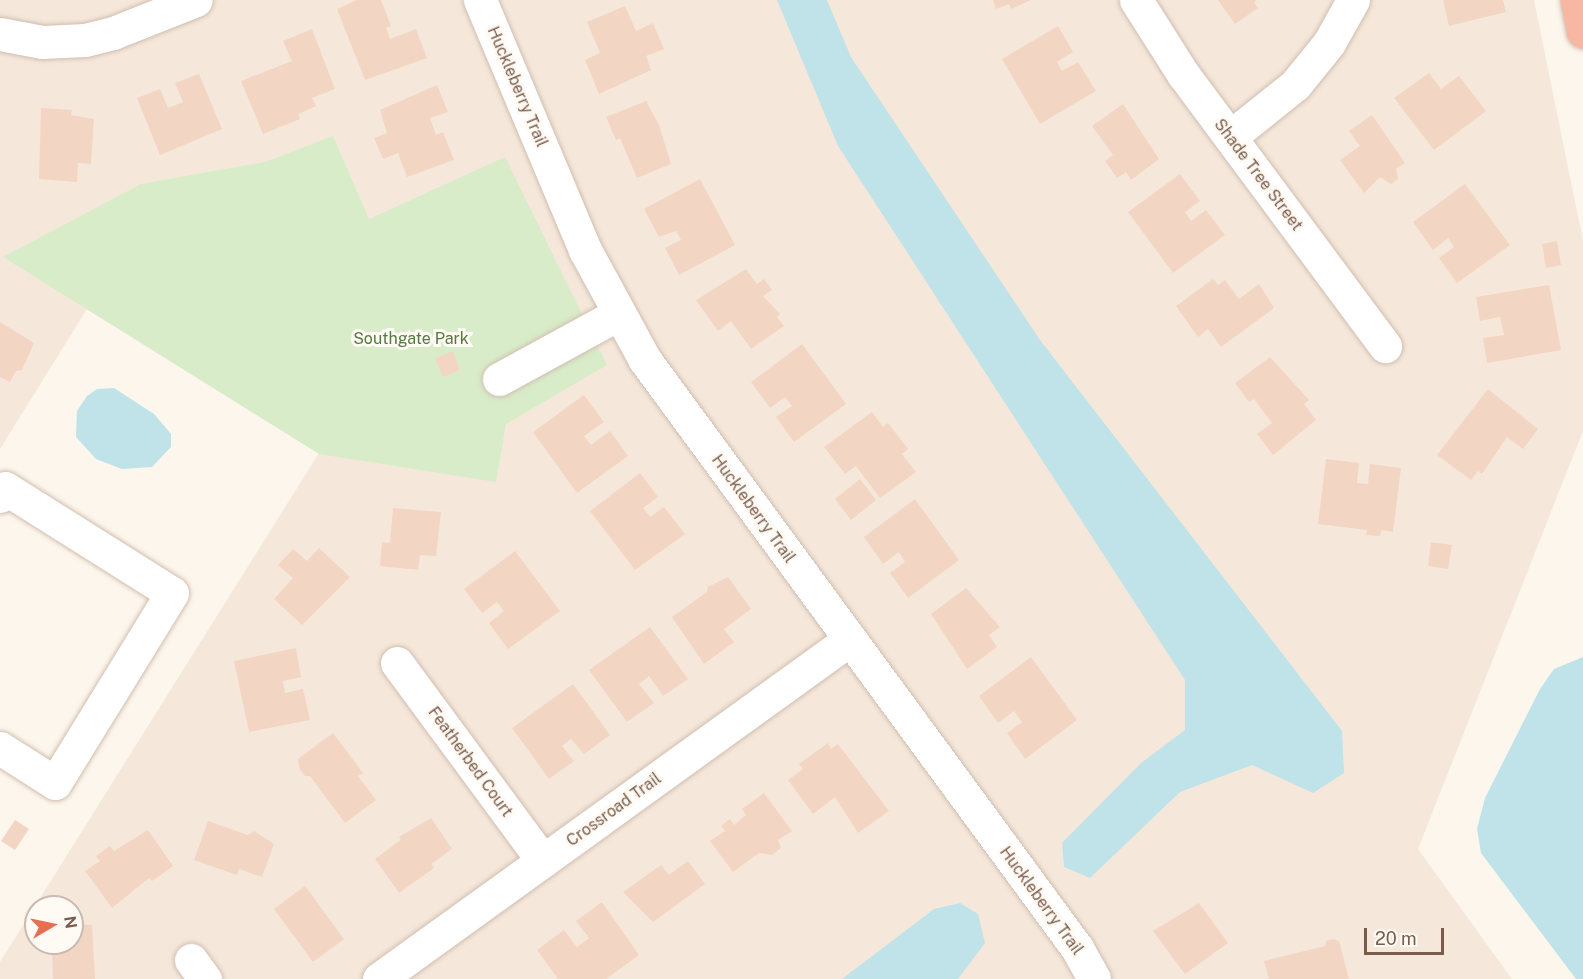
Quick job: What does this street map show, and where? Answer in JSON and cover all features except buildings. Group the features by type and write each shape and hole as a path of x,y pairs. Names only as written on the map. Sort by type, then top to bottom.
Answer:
{"highway":[{"path":"1577,0 1583,31"}],"street":[{"path":"0,34 42,42 85,40 113,33 196,0"},
{"name":"Huckleberry Trail","path":"480,0 585,250 645,360 1077,948 1094,979"},
{"name":"Shade Tree Street","path":"1136,0 1183,74 1385,346"},
{"path":"1230,137 1295,85 1329,43 1353,0"},
{"path":"499,379 618,314"},
{"path":"0,496 5,489 172,593 55,783 0,748"},
{"name":"Crossroad Trail","path":"379,979 849,640"},
{"name":"Featherbed Court","path":"397,663 543,861"}],"shaded area":[{"path":"0,0 1534,0 1583,241 1583,431 1418,849 1512,979 0,979 0,962 24,924 24,955 84,955 84,895 42,895 319,453 87,309 0,449"}],"green space":[{"name":"Southgate Park","path":"333,136 369,219 505,157 607,365 506,424 496,482 319,454 3,257 141,184 265,162"}],"water":[{"path":"777,0 827,0 851,57 1040,340 1342,731 1344,773 1313,793 1252,765 1180,792 1090,878 1064,867 1062,843 1141,763 1185,730 1185,680 838,146"},
{"path":"114,388 154,414 171,434 171,447 152,467 122,469 96,459 76,437 77,411 87,396 97,389"},
{"path":"1583,657 1583,979 1576,979 1481,853 1477,829 1485,798 1540,689 1554,669"},
{"path":"960,903 978,914 985,943 958,979 842,979 934,909"}]}
